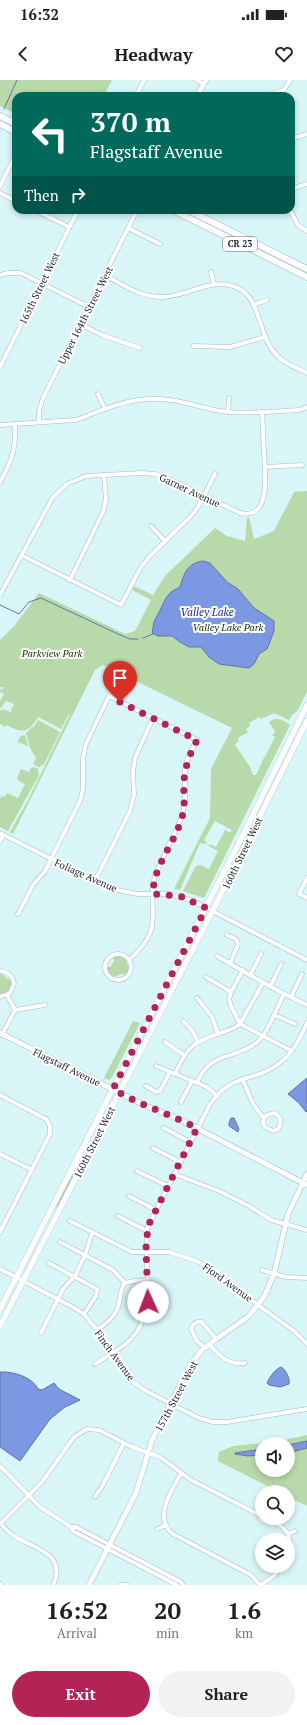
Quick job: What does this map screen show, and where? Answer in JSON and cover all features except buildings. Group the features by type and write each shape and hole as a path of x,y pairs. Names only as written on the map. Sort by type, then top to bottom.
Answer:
{"main road":[{"path":"0,116 12,122"},
{"path":"0,124 12,130"},
{"name":"CR 23","path":"181,214 307,277"},
{"name":"CR 23","path":"196,214 307,269"},
{"name":"160th Street West","path":"0,1309 15,1277 206,908 307,705"},
{"name":"160th Street West","path":"0,1326 305,729 307,721"}],"street":[{"path":"138,92 144,80"},
{"path":"196,80 205,82 199,92"},
{"path":"278,92 284,90 290,80"},
{"path":"295,138 307,134"},
{"path":"0,186 12,162"},
{"path":"295,188 307,184"},
{"path":"0,193 12,199"},
{"path":"42,214 69,227"},
{"name":"165th Street West","path":"0,367 76,214"},
{"name":"Upper 164th Street West","path":"39,422 39,411 43,398 135,214"},
{"path":"292,214 295,221 307,232"},
{"path":"128,228 160,244"},
{"path":"211,272 214,284"},
{"path":"0,275 8,273 21,274 89,307"},
{"path":"104,275 138,292 155,296 173,296 214,284 227,284 237,287 245,292 253,305 265,337 273,352 281,360 307,373"},
{"path":"253,305 267,300"},
{"path":"80,324 140,348"},
{"path":"193,346 230,347 265,337"},
{"path":"98,394 105,409"},
{"path":"228,412 229,398"},
{"path":"0,425 76,420 132,401 167,399 177,400 228,412 299,410 307,407"},
{"path":"262,412 265,467 302,465"},
{"path":"0,483 13,456 16,444 15,424"},
{"name":"Garner Avenue","path":"0,595 49,503 67,484 81,478 104,475 142,473 156,474 240,513 248,515 252,514 259,508 264,496 265,467"},
{"path":"21,555 121,605 141,567 191,516 204,496 215,474"},
{"path":"70,580 103,512 106,500 104,475"},
{"path":"151,526 165,541"},
{"path":"18,914 33,885 45,870 80,801 83,789 83,759 86,744 109,696 197,740 188,757 185,770 185,803 182,817 155,875 153,894 154,919 151,933 142,948 130,960"},
{"path":"95,881 130,811 134,795 133,770 135,758 153,718"},
{"path":"297,724 305,729"},
{"path":"0,841 2,834"},
{"name":"Foliage Avenue","path":"2,834 95,881 117,890 138,894 180,896 307,960"},
{"path":"307,878 299,894 307,898"},
{"path":"227,935 236,940 238,944 230,964"},
{"path":"118,954 123,955 130,960 131,969 128,976 124,979 113,979 107,973 106,963 111,957 118,954"},
{"path":"251,974 261,954"},
{"path":"217,956 251,974 270,987 307,1005"},
{"path":"270,987 282,964"},
{"path":"243,970 231,992 229,999 230,1006 240,1024 292,1051"},
{"path":"0,971 8,973 13,981 12,990 7,995 0,997"},
{"path":"290,997 302,974"},
{"path":"206,977 231,992"},
{"path":"146,1086 156,1092 160,1091 184,1055 198,1042 235,1028 240,1024 263,983"},
{"path":"181,1102 194,1082 209,1064 255,1044 262,1036 284,994"},
{"path":"7,995 15,1010"},
{"path":"196,998 212,1017 218,1034"},
{"path":"15,1010 45,1005"},
{"path":"1,1034 15,1010"},
{"path":"274,1015 295,1024"},
{"path":"183,1021 192,1030 198,1042"},
{"path":"94,1364 132,1338 141,1324 148,1302 146,1252 147,1231 150,1221 197,1128 216,1095 227,1085 270,1070 286,1059 307,1023"},
{"name":"Flagstaff Avenue","path":"1,1034 146,1106 197,1128 305,1183"},
{"path":"165,1042 184,1055"},
{"path":"156,1066 207,1087 216,1095"},
{"path":"242,1079 250,1099 264,1118 263,1123 265,1127 270,1130 276,1130 281,1126 280,1118 275,1113 267,1115 264,1118"},
{"path":"0,1095 42,1116 46,1119 50,1126 50,1134 0,1232"},
{"path":"164,1128 190,1142"},
{"path":"153,1148 180,1162"},
{"path":"0,1154 32,1170"},
{"path":"137,1171 168,1186"},
{"path":"174,1174 214,1188 249,1206 271,1220 307,1230"},
{"name":"157th Street West","path":"89,1585 138,1488 148,1452 191,1364 207,1346 241,1322 259,1305 270,1285 290,1208 305,1183 307,1174"},
{"path":"129,1196 156,1210"},
{"path":"118,1216 147,1231"},
{"name":"Fjord Avenue","path":"70,1221 132,1252 169,1252 192,1258 212,1270 299,1334 307,1344"},
{"path":"41,1332 63,1290 74,1276 85,1255 92,1233"},
{"path":"60,1242 113,1270 125,1283"},
{"path":"49,1263 94,1286 98,1291 92,1305 84,1314"},
{"name":"Finch Avenue","path":"0,1269 59,1299 84,1314 133,1382 146,1391 199,1418 219,1422 307,1409"},
{"path":"262,1270 286,1277 307,1278"},
{"path":"97,1330 117,1311 120,1291 125,1283 147,1280"},
{"path":"216,1339 202,1322 197,1322 193,1325 191,1329 193,1335 226,1360 237,1363 245,1363"},
{"path":"53,1585 56,1577 56,1569 50,1556 15,1536 0,1523 29,1496 46,1477 74,1437 81,1431 96,1429 124,1443 160,1457 181,1474 255,1512"},
{"path":"95,1497 103,1485 124,1443"},
{"path":"0,1466 46,1512 71,1527 76,1527 171,1583 178,1585"},
{"path":"181,1474 164,1511 164,1526 172,1534 251,1575 260,1585 275,1576 276,1573"},
{"path":"279,1525 283,1527 287,1533"},
{"path":"158,1529 164,1526"},
{"path":"290,1533 295,1531"},
{"path":"109,1547 182,1582 183,1585"},
{"path":"121,1585 126,1585"}],"green space":[{"path":"0,80 112,80 106,92 12,92 12,112 0,106"},
{"name":"Valley Lake Park","path":"307,491 307,692 297,711 289,720 274,713 261,719 259,717 249,723 250,726 246,729 248,732 238,738 239,740 235,745 250,767 253,775 256,775 264,758 262,756 265,757 275,737 272,735 275,732 269,722 274,719 280,719 290,725 204,898 183,891 196,866 200,865 209,869 218,851 209,846 209,844 216,847 225,830 230,833 232,830 215,821 204,840 207,843 200,843 180,890 174,889 210,818 211,769 232,728 103,665 95,670 13,834 10,832 28,800 70,714 61,729 38,717 31,727 24,730 16,730 0,724 0,711 4,709 12,713 11,710 14,704 6,701 0,709 0,701 4,694 0,692 0,689 3,690 3,687 0,687 0,640 15,625 39,593 125,634 135,631 151,600 132,590 134,586 153,595 165,576 215,528 227,536 245,541 247,518 249,517 254,539 274,531 294,492"},
{"path":"38,720 60,732 44,764 39,767 33,764 36,758 30,748 26,733"},
{"path":"25,735 28,746 18,742 21,736"},
{"path":"34,767 38,769 39,775 8,831 0,827 0,799 2,796 5,797 7,793 18,798 25,784 17,778 21,769 29,772 31,768"},
{"path":"119,956 126,960 129,970 126,975 121,974 114,977 109,973 107,967 110,967 114,961 113,958"},
{"path":"0,973 12,982 10,989 7,992 0,994"},
{"path":"133,1021 140,1023 112,1077 109,1080 104,1078"},
{"path":"78,1162 81,1163 58,1208 55,1207"},
{"path":"307,1435 307,1506 295,1500 295,1485 265,1485 218,1461 219,1452 233,1446 255,1444 255,1477 295,1477 295,1438"}],"water":[{"name":"Valley Lake","path":"203,561 210,563 227,582 238,589 254,608 274,621 274,631 267,649 259,654 254,664 249,668 219,664 209,657 201,647 189,647 172,636 158,636 152,633 154,622 166,598 171,592 180,587 187,570 193,564"},
{"path":"307,1078 306,1112 299,1103 288,1094"},
{"path":"231,1118 234,1118 239,1129 238,1132 229,1126"},
{"path":"281,1367 287,1374 289,1384 280,1387 269,1385 267,1383 271,1376"},
{"path":"0,1372 16,1374 27,1378 32,1381 38,1389 42,1390 54,1383 59,1389 80,1400 65,1407 50,1419 20,1461 0,1447"},
{"path":"307,1441 307,1448 295,1451 295,1444"},
{"path":"255,1450 255,1456 248,1456 235,1453"}],"waterway":[{"path":"4,109 17,80"},
{"path":"0,605 19,614 29,602 41,598 118,634 130,639 138,639"},
{"path":"143,638 153,634"}],"route":[{"path":"120,702 197,740 188,757 185,770 185,803 182,817 155,875 153,894 180,896 206,908 113,1089 152,1109 197,1128 148,1226 146,1248 148,1302"}],"park label":[{"name":"Parkview Park","path":"52,653"}]}
